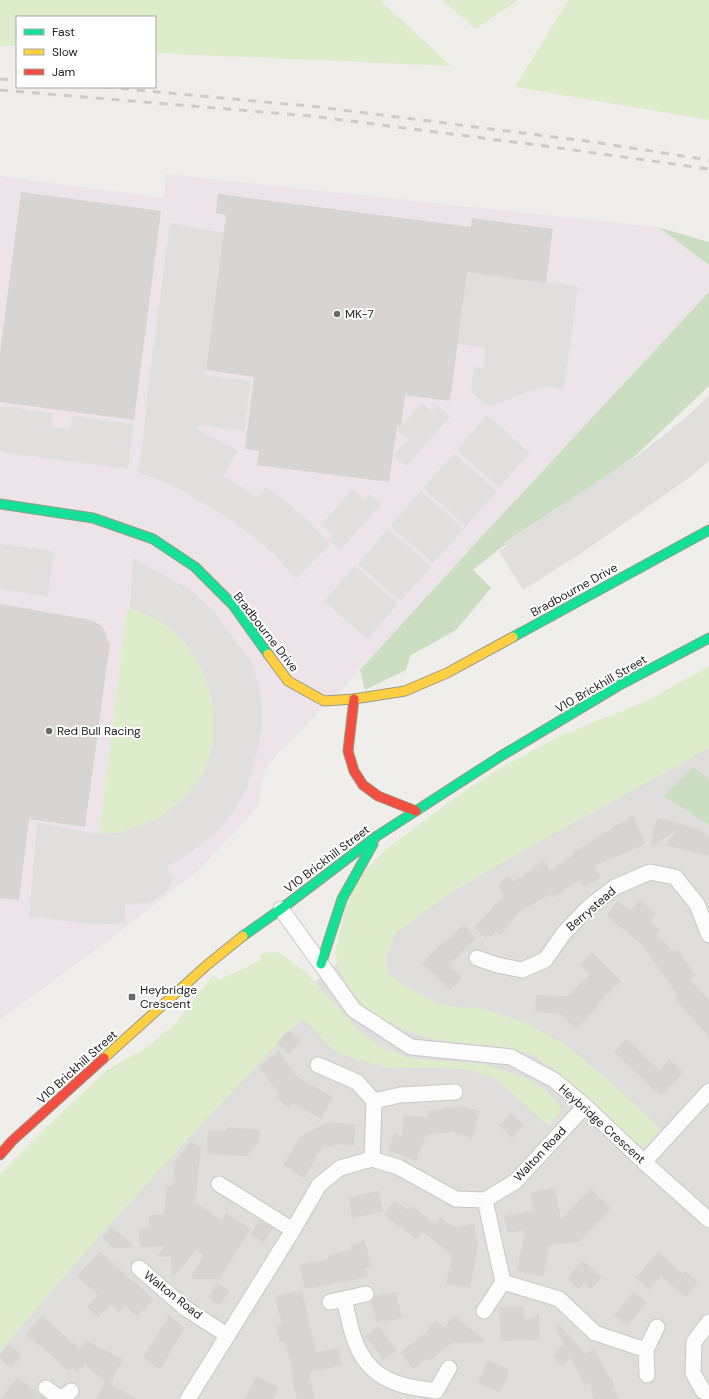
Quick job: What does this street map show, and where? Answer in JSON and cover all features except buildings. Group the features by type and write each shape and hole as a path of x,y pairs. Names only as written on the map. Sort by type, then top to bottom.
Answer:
{"street":[{"name":"Bradbourne Drive","path":"0,504 93,518 153,539 195,567 233,605 288,681 324,701 354,699 405,691 447,673 709,530"},
{"name":"V10 Brickhill Street","path":"0,1155 12,1141 207,965 253,928 281,909 377,836 527,740 618,686 709,638"},
{"path":"354,699 348,751 354,771 363,785 378,796 416,811"},
{"path":"321,964 342,899 377,836"},
{"name":"Berrystead","path":"477,958 497,965 522,970 545,960 564,933 588,908 615,887 650,872 675,877 697,904 709,935"},
{"name":"Heybridge Crescent","path":"281,909 354,1010 411,1047 511,1057 554,1080 585,1106 644,1162 709,1220"},
{"path":"318,1065 357,1082 374,1101 372,1159"},
{"path":"644,1162 709,1091"},
{"path":"374,1101 400,1095 455,1092"},
{"name":"Walton Road","path":"485,1200 516,1181 585,1106"},
{"path":"188,1399 293,1230 319,1185 340,1168 372,1159 398,1168 456,1199 485,1200 503,1282 484,1312"},
{"path":"219,1184 293,1230"},
{"name":"Walton Road","path":"138,1268 185,1308 227,1335"},
{"path":"503,1282 558,1299 595,1333 646,1350"},
{"path":"366,1294 337,1300 353,1340 362,1357 373,1370 388,1380 403,1386 437,1395 449,1368"},
{"path":"709,1322 694,1342 693,1373 703,1391 709,1394"},
{"path":"647,1375 646,1350 657,1327"},
{"path":"46,1388 64,1396"}],"shaded area":[{"path":"166,174 658,227 709,265 709,292 360,670 280,751 265,770 257,808 199,870 109,940 0,1020 0,176 164,198"},
{"path":"170,223 224,233 205,375 251,381 244,431 200,425 197,429 238,450 224,476 258,498 266,487 311,523 330,545 296,578 272,552 236,523 183,491 162,481 137,472 141,457 147,397"},
{"path":"467,272 578,286 564,389 544,386 488,407 471,392 474,367 483,368 486,348 457,344"},
{"path":"709,396 709,461 690,477 577,556 523,590 499,551 506,547 504,542 636,457 684,419"},
{"path":"422,403 432,411 437,405 450,417 406,466 393,455 408,440 397,430"},
{"path":"0,406 53,413 51,427 70,429 72,416 134,424 128,469 0,452"},
{"path":"487,415 530,453 499,487 457,450"},
{"path":"454,454 497,491 466,526 423,488"},
{"path":"353,489 365,500 370,494 381,504 340,550 328,539 333,535 321,525"},
{"path":"421,491 464,529 433,563 390,526"},
{"path":"388,529 431,567 400,601 358,564"},
{"path":"0,544 54,551 48,596 0,589"},
{"path":"133,558 189,589 213,610 253,665 262,701 262,727 256,756 247,787 234,811 214,834 194,850 167,867 173,879 165,893 148,903 125,905 126,922 111,924 79,923 29,916 37,822 95,834 118,833 137,827 158,818 180,802 197,783 207,764 213,743 213,708 209,688 199,665 186,643 161,621 130,608"},
{"path":"355,566 398,604 367,639 324,601"},
{"path":"709,736 709,1399 0,1399 0,1336 238,1049 442,873"}],"green space":[{"path":"0,0 382,0 383,3 451,66 156,53 156,16 16,16 16,46 0,46"},
{"path":"442,0 518,0 476,29"},
{"path":"568,0 709,0 709,120 515,87"},
{"path":"658,227 709,242 709,265"},
{"path":"709,292 709,386 633,458 499,549 473,570 491,588 456,630 410,656 406,670 365,690 360,670"},
{"path":"127,608 161,621 186,643 199,665 209,688 213,708 213,743 207,764 197,783 180,802 158,818 137,827 118,833 99,834"},
{"path":"709,666 709,748 503,862 449,894 396,933 386,958 388,973 401,984 441,1005 484,1009 524,1022 563,1043 605,1077 661,1129 644,1149 559,1073 532,1054 498,1046 451,1042 429,1038 404,1030 364,1007 340,972 335,953 346,904 362,874 385,850 463,792 505,765 560,736 647,701"},
{"path":"693,767 709,780 709,825 664,796"},
{"path":"278,952 306,972 357,1029 379,1046 409,1058 479,1063 521,1076 545,1090 558,1102 561,1112 549,1126 496,1079 472,1070 431,1067 389,1068 342,1055 332,1049 304,1019 292,1028 143,1188 35,1310 0,1352 0,1174 44,1129 106,1071 147,1047 174,1025 213,975 219,980 259,961 262,953"}],"railway":[{"path":"0,79 16,80"},
{"path":"116,88 319,107 593,142 709,160"},
{"path":"0,90 311,116 709,169"}],"traffic: fast":[{"path":"0,504 93,518 153,539 195,567 233,605 268,654"},
{"path":"513,637 709,530"},
{"path":"243,936 377,836 501,756 618,686 709,638"},
{"path":"321,964 342,899 373,844"}],"traffic: slow":[{"path":"268,654 288,681 324,701 354,699 405,691 447,673 513,637"},
{"path":"104,1058 207,965 243,936"}],"traffic: jam":[{"path":"354,699 348,751 354,771 363,785 378,796 416,811"},
{"path":"0,1155 12,1141 104,1058"}],"place":[{"name":"MK-7","path":"337,314"},
{"name":"Red Bull Racing","path":"49,731"},
{"name":"Heybridge Crescent","path":"132,997"}]}
